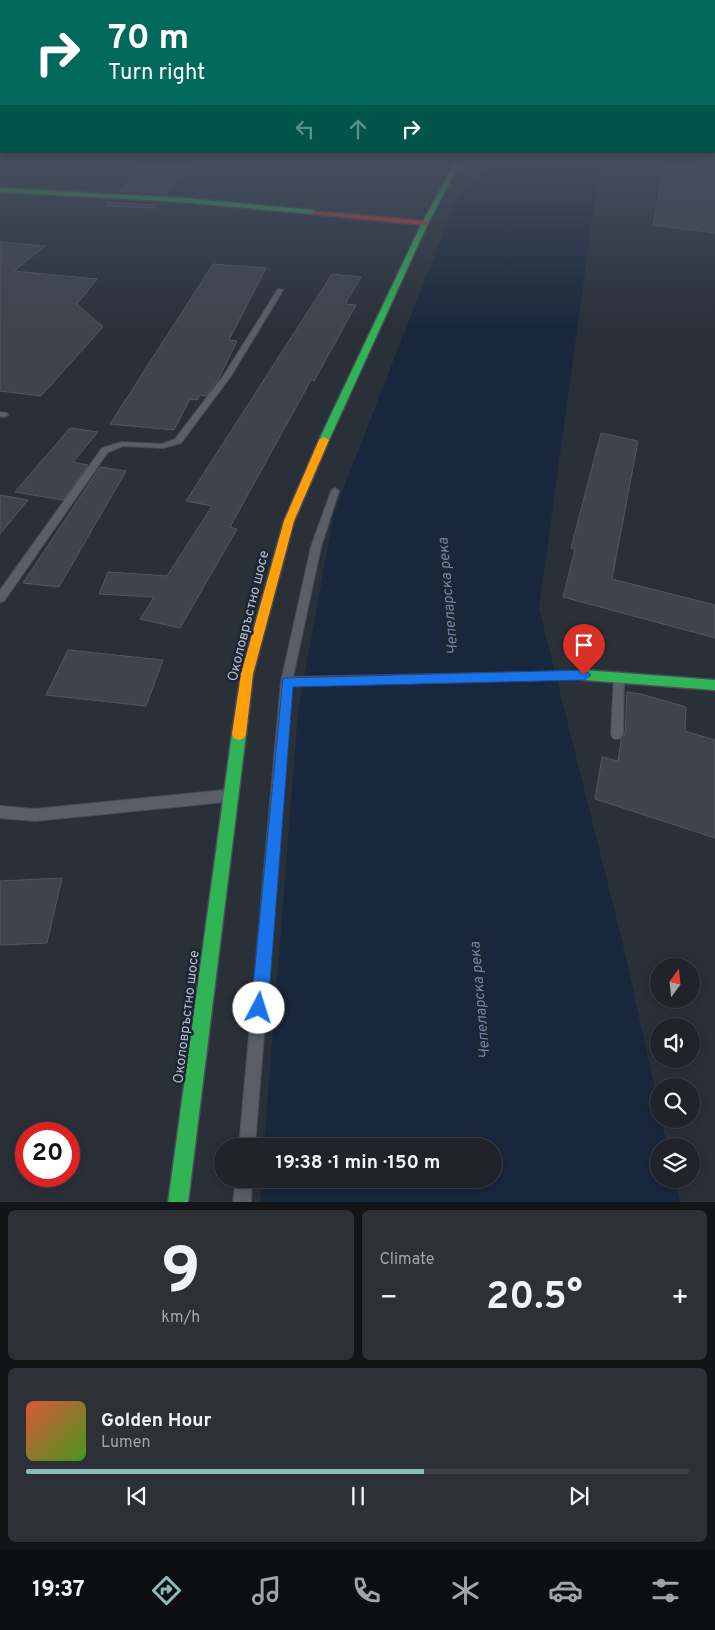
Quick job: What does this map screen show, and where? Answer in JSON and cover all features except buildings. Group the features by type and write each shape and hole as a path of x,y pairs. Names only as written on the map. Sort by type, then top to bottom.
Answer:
{"street":[{"path":"362,217 425,223"},
{"name":"Околовръстно шосе","path":"178,1202 247,674 289,521 334,417 428,217"},
{"path":"584,675 619,676 715,685"}],"lane":[{"path":"0,598 105,450 122,444 163,446 178,441 227,376 280,290"},
{"path":"248,1138 287,682 316,547 335,491"},
{"path":"287,682 584,675"},
{"path":"617,734 619,676"},
{"path":"0,812 35,815 231,796"},
{"path":"242,1202 243,1188"}],"water":[{"name":"Чепеларска река","path":"449,217 593,217 539,608 622,940 653,1078 650,1078 650,1128 663,1128 665,1138 650,1138 650,1188 676,1188 680,1202 260,1202 261,1188 502,1188 502,1138 265,1138 298,711 334,513"}],"traffic: fast":[{"path":"324,440 428,217"},
{"path":"584,675 715,685"},
{"path":"178,1202 239,734"}],"traffic: slow":[{"path":"239,734 247,674 289,521 324,440"}],"traffic: jam":[{"path":"365,217 425,223"}],"route":[{"path":"259,1008 287,682 584,675"}]}
